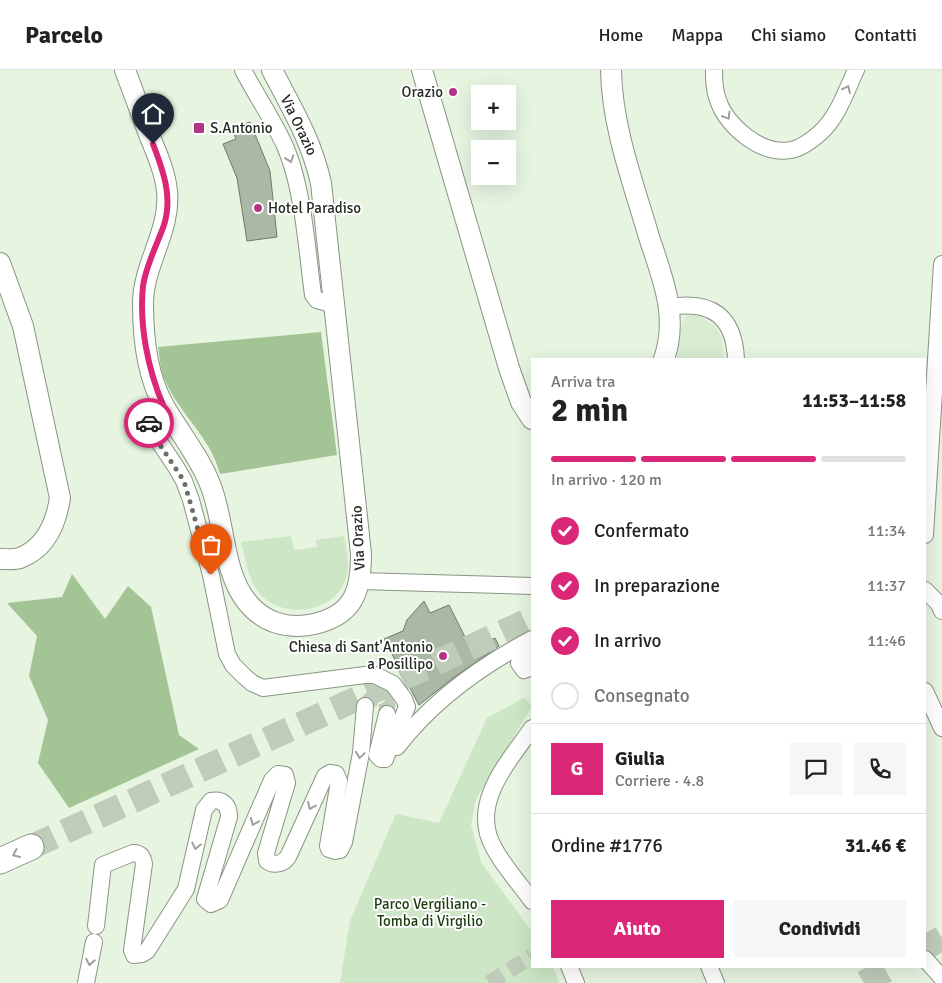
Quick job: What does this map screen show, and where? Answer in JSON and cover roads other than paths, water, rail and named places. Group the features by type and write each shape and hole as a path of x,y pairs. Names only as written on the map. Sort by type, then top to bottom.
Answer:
{"main road":[{"path":"0,861 31,847"}],"street":[{"name":"Via Orazio","path":"124,70 162,166 167,190 167,215 147,272 143,304 145,341 155,386 163,405 200,463 211,485 235,584 247,602 265,618 285,625 296,626 317,623 338,615 353,601 359,581 361,561 360,532 321,183 315,155 301,122 272,70"},
{"path":"243,70 281,138 291,163 300,198 313,295 317,300 335,305"},
{"path":"422,70 508,368 521,402 531,417"},
{"path":"611,70 612,96 619,132 670,307 669,346 664,358"},
{"path":"714,70 718,101 730,123 746,137 773,150 791,150 804,145 822,132 836,113 856,70"},
{"path":"0,263 23,326 60,498 58,511 50,534 37,548 19,558 0,559"},
{"path":"926,519 942,264"},
{"path":"670,307 693,305 702,306 716,312 727,322 733,335 736,358"},
{"path":"163,405 150,420 149,428 176,467 191,500 211,575 227,654 233,665 252,683 263,688 365,674 375,675 393,684 406,704 385,759"},
{"path":"359,581 531,586"},
{"path":"926,591 939,604 942,611"},
{"path":"385,759 418,720 439,700 509,651 531,640"},
{"path":"531,654 520,661 519,664 520,668 524,670 531,667"},
{"path":"926,693 942,728"},
{"path":"86,983 95,934 103,865 124,856 138,853 141,856 144,864 132,950 134,955 142,954 148,951 183,896 204,810 211,801 217,800 224,803 228,807 229,816 205,899 211,904 220,900 272,780 278,774 285,775 287,783 266,853 267,861 272,864 280,864 288,856 325,776 330,773 336,774 339,781 328,846 332,851 340,850 344,842 361,753 365,706"},
{"path":"385,759 381,759 377,755 387,714"},
{"path":"531,730 496,782 485,811 489,837 494,849 531,900"},
{"path":"926,960 942,978"},
{"path":"570,968 576,983"},
{"path":"710,968 716,983"}],"tunnel":[{"path":"31,847 531,619"},
{"path":"365,706 372,698 381,698 387,704 387,714"},
{"path":"926,708 942,699"},
{"path":"926,947 942,938"},
{"path":"489,983 531,957"},
{"path":"864,983 890,968"}],"place":[{"name":"Orazio","path":"453,92"},
{"name":"S.Antonio","path":"199,128"},
{"name":"Hotel Paradiso","path":"258,208"},
{"name":"Chiesa di Sant'Antonio a Posillipo","path":"443,656"}],"park label":[{"name":"Parco Vergiliano - Tomba di Virgilio","path":"430,912"}]}
